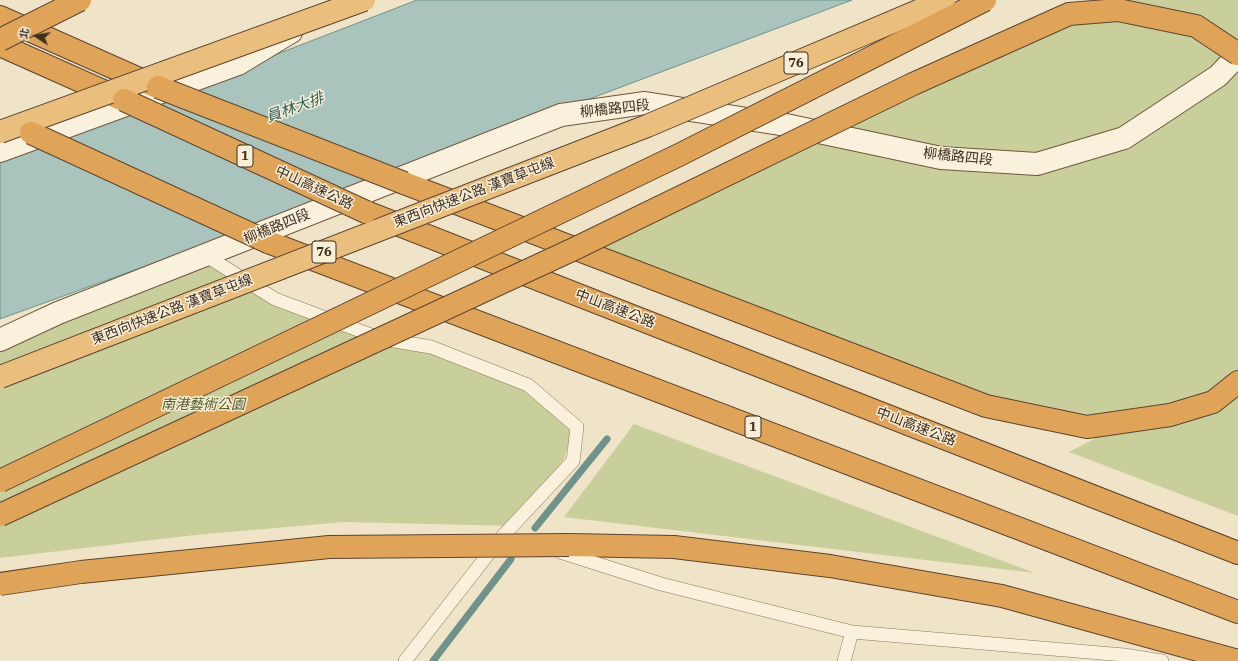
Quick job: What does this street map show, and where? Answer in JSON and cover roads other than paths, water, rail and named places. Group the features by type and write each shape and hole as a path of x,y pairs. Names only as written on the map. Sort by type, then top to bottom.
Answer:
{"highway":[{"path":"0,40 80,0"},
{"path":"0,132 364,0"},
{"name":"東西向快速公路 漢寶草屯線","path":"0,377 647,126 944,0"},
{"path":"0,481 672,158 985,0"},
{"path":"0,515 567,252 913,84 1069,14 1118,10 1196,26 1238,54"},
{"path":"0,17 158,87 986,406 1087,427 1170,415 1192,409 1214,402 1238,382"},
{"name":"中山高速公路","path":"0,45 124,100 366,212 1238,553"},
{"name":"1","path":"0,119 268,242 1238,612"},
{"path":"0,584 81,572 329,547 569,545 674,547 830,566 1002,596 1238,661"}],"main road":[{"path":"0,151 238,64 345,0"},
{"name":"柳橋路四段","path":"0,340 58,313 562,115 645,103 786,125 941,158 1037,164 1124,138 1218,76 1238,54"}],"lane":[{"path":"206,255 275,299 382,339 431,347 528,385 577,427 574,461 500,539 405,661"},
{"path":"500,539 571,554 661,584 852,632 1124,655 1162,661"},
{"path":"844,661 852,632"}],"water":[{"name":"員林大排","path":"417,0 852,0 157,262 0,319 0,157 192,87"}],"waterway":[{"path":"535,528 607,439"},
{"path":"433,661 511,559"}],"park label":[{"name":"南港藝術公園","path":"203,405"}]}
